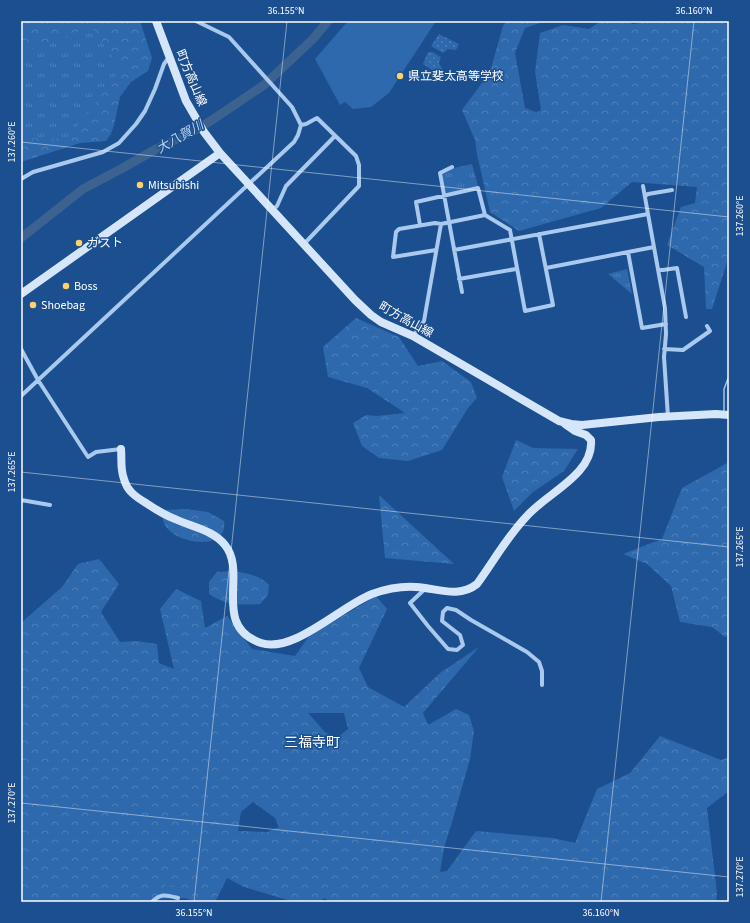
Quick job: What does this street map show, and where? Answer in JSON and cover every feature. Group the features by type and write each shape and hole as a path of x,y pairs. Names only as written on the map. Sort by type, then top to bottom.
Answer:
{"street":[{"name":"町方高山線","path":"156,21 179,84 193,114 207,138 355,300 381,322 413,336 559,421 582,425 634,419 729,415"},
{"path":"21,396 249,185 294,142 298,135 301,125 292,106 275,87 229,37 196,21"},
{"path":"21,179 33,172 103,152 119,143 136,124 145,111 164,64 169,57"},
{"path":"301,125 317,118 342,144 350,149 356,156 359,165 359,186 304,245"},
{"path":"272,210 277,206 286,186 335,136"},
{"path":"21,294 220,154"},
{"path":"452,167 440,173 462,292"},
{"path":"643,186 665,308 666,324 664,357 668,417"},
{"path":"420,225 416,202 478,188 485,215"},
{"path":"645,196 648,194 672,190"},
{"path":"454,250 648,214"},
{"path":"436,250 392,257 396,232 399,229 435,223 441,224 485,215 510,230 516,269 525,311 553,305 539,234"},
{"path":"413,336 424,321 441,224"},
{"path":"546,268 654,247"},
{"path":"628,252 642,328 666,324"},
{"path":"658,270 677,268 686,317"},
{"path":"460,279 516,269"},
{"path":"664,348 683,350 710,331 707,326"},
{"path":"21,349 38,380 88,457 96,452 121,449 122,474 126,485 132,493 168,516 212,534 226,547 232,559 232,597 236,620 245,633 257,642 265,644 275,645 292,641 304,635 353,603 383,590 407,586 456,592 464,591 472,587 480,580 504,544 527,516 580,470 590,451 592,440 586,435 575,431 559,421"},
{"path":"21,500 50,505"},
{"path":"427,588 410,603 448,649 457,650 463,645 460,635 442,621 443,612 447,608 456,610 527,652 539,662 542,671 542,685"},
{"path":"152,902 164,895 178,898"}],"green space":[{"path":"21,21 140,21 152,58 148,71 131,82 120,97 114,125 111,134 106,141 80,143 21,162"},
{"path":"348,21 436,21 389,93 371,107 353,109 345,102 340,105 315,59"},
{"path":"506,21 546,21 525,28 515,53 525,108 536,112 541,110 535,72 540,33 563,25 589,29 601,21 627,21 633,24 650,21 729,21 729,256 712,309 706,309 704,267 667,245 681,207 695,203 697,187 632,182 601,208 519,231 490,212 475,140 462,110 490,72 503,26"},
{"path":"92,27 121,69 67,139 21,138 21,53"},
{"path":"439,34 459,44 456,50 448,49 443,53 431,46"},
{"path":"428,52 432,52 441,57 439,63 443,70 438,77 430,73 432,70 423,64"},
{"path":"472,164 478,186 449,193 445,192 442,174 454,168"},
{"path":"627,269 632,294 608,274"},
{"path":"356,318 399,337 418,366 442,361 471,382 477,398 468,408 442,450 408,461 379,458 362,446 353,423 366,415 377,416 405,413 367,388 328,377 323,347"},
{"path":"516,440 533,448 578,449 564,471 533,492 514,511 502,477"},
{"path":"729,462 729,635 725,637 712,627 680,622 671,586 647,564 623,554 662,539 682,488"},
{"path":"379,495 454,564 385,558"},
{"path":"186,509 208,512 224,521 223,532 215,539 204,542 191,541 179,537 169,530 163,521 164,510"},
{"path":"99,559 119,584 101,612 120,642 137,641 157,644 159,663 174,669 160,609 176,589 201,601 205,628 227,616 252,649 295,656 309,636 376,596 387,609 359,668 368,687 404,707 440,673 479,647 423,713 428,725 456,709 469,715 474,731 470,759 444,848 440,872 447,871 476,831 553,838 575,843 597,789 630,773 660,736 721,760 729,757 729,791 707,808 717,893 716,902 331,902 324,898 321,902 294,902 244,887 227,878 215,902 198,902 184,898 159,899 151,902 21,902 21,623 62,587 78,564","holes":["308,713 344,713 348,729 337,738 325,732","253,802 275,818 279,827 267,832 238,831 241,812"]},
{"path":"233,571 257,577 269,585 268,595 260,604 246,605 228,603 209,594 209,582 217,572"},
{"path":"166,884 183,889 180,897 164,893"}],"waterway":[{"name":"大八賀川","path":"21,238 83,189 156,149 190,133 264,85 313,39 328,21"},
{"path":"724,411 724,389 729,376"}],"place":[{"name":"県立斐太高等学校","path":"400,76"},
{"name":"Mitsubishi","path":"140,185"},
{"name":"ガスト","path":"79,243"},
{"name":"Boss","path":"66,286"},
{"name":"Shoebag","path":"33,305"}],"district":[{"name":"三福寺町","path":"312,743"}]}
